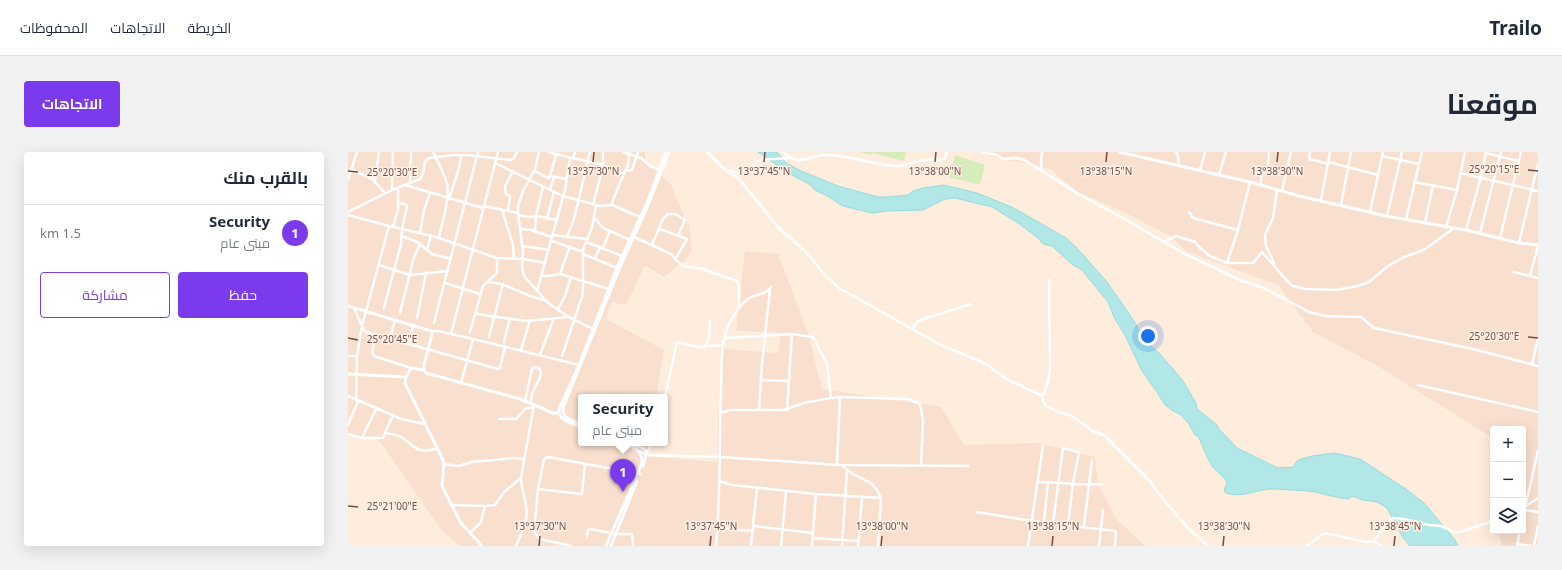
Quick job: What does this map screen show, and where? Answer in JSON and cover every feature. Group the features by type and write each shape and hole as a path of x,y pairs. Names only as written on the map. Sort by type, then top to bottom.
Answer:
{"street":[{"path":"348,180 357,152"},
{"path":"375,181 379,152"},
{"path":"392,190 393,152"},
{"path":"410,183 411,152"},
{"path":"433,152 447,184 448,199"},
{"path":"434,323 478,152"},
{"path":"451,334 498,152"},
{"path":"348,214 392,190 420,179 426,160 435,157 461,155 511,160 514,158 516,152"},
{"path":"539,152 534,171 520,199 518,214 523,246 522,267 524,276 545,300 569,316 593,329"},
{"path":"549,152 624,172 632,170 638,152"},
{"path":"561,156 563,152"},
{"path":"537,290 546,264 568,170 575,152"},
{"path":"568,237 574,219 590,152"},
{"path":"562,356 582,297 583,253 594,217 603,166 603,152"},
{"path":"623,152 641,158 650,166 660,170"},
{"path":"551,412 555,411 560,405 591,339 593,329 608,289 612,284 622,256 632,237 668,152"},
{"path":"561,413 612,284 668,152"},
{"path":"707,152 722,167 739,179 779,228 805,251 832,282 848,293 954,351 986,364 1008,380 1043,396"},
{"path":"783,152 790,158"},
{"path":"814,157 816,152"},
{"path":"722,167 737,174 747,172 759,160 790,158 801,160 824,155 848,156 895,166 927,160 937,162 944,158 947,152"},
{"path":"982,152 997,155 1003,159 1016,158 1024,160 1080,196 1125,219 1180,252 1240,280 1266,289 1309,312 1325,316 1360,317 1374,328 1473,349 1538,366"},
{"path":"1042,152 1042,171"},
{"path":"1120,152 1261,184 1277,190 1387,216 1466,230 1519,243 1538,245 1530,276"},
{"path":"1176,152 1179,166"},
{"path":"1200,170 1205,152"},
{"path":"1219,175 1226,152"},
{"path":"1261,184 1261,177 1268,166 1269,152"},
{"path":"1282,191 1291,152"},
{"path":"1310,152 1309,159 1378,175"},
{"path":"1321,200 1330,152"},
{"path":"1341,205 1351,152"},
{"path":"1370,212 1383,152"},
{"path":"1387,216 1402,152"},
{"path":"1406,220 1422,152"},
{"path":"1446,227 1457,190 1465,152"},
{"path":"1466,230 1481,177 1486,152 1518,161"},
{"path":"1480,233 1501,152"},
{"path":"1500,238 1520,152"},
{"path":"611,205 624,172 628,166 629,153"},
{"path":"550,176 556,154"},
{"path":"439,238 448,199 459,168 461,155"},
{"path":"1382,156 1419,164"},
{"path":"495,163 563,196 603,207 611,205 640,217"},
{"path":"1519,243 1538,164"},
{"path":"351,169 368,176 375,181 385,194"},
{"path":"568,170 584,172"},
{"path":"508,211 510,196 506,194 505,188 513,171"},
{"path":"534,171 543,177 549,178 550,176 567,179"},
{"path":"1460,173 1538,191"},
{"path":"550,190 554,177"},
{"path":"1227,263 1238,230 1250,182"},
{"path":"1414,182 1457,190"},
{"path":"404,185 465,204 508,211 530,217 536,216 557,220"},
{"path":"1425,223 1433,185"},
{"path":"535,231 536,216 543,187"},
{"path":"393,227 398,213 398,188"},
{"path":"1277,190 1273,218 1265,235 1266,246 1279,271"},
{"path":"547,219 554,192"},
{"path":"420,233 424,210 430,193"},
{"path":"384,308 401,244 402,229 407,206 405,204 398,203"},
{"path":"502,210 513,245 514,259"},
{"path":"1189,212 1194,218 1238,230"},
{"path":"348,214 389,226 431,235 473,251 497,258 523,259 546,264"},
{"path":"652,245 665,216 668,214 675,214 685,220 678,235"},
{"path":"594,217 602,228 610,232 632,237 671,254 682,266 703,269 737,281 739,286 739,308"},
{"path":"348,425 357,400 357,356 362,326 389,226"},
{"path":"1163,242 1176,236 1195,242 1210,256 1227,263 1253,262 1262,252 1293,286 1305,289 1336,290 1358,286 1374,279 1388,266 1404,257 1424,250 1454,228"},
{"path":"521,229 535,231 617,268"},
{"path":"660,229 686,238 687,240 675,260"},
{"path":"595,259 610,232"},
{"path":"427,250 431,235"},
{"path":"402,236 420,244 434,255 451,259"},
{"path":"552,238 568,237 587,240 601,248 622,256"},
{"path":"400,313 414,257 420,244"},
{"path":"523,246 549,250"},
{"path":"560,274 570,246"},
{"path":"470,332 480,294 487,282 497,272 497,258"},
{"path":"378,265 410,275 448,271"},
{"path":"1514,272 1538,278"},
{"path":"417,318 426,273"},
{"path":"542,276 560,274 608,289"},
{"path":"558,309 565,296 571,277"},
{"path":"1049,280 1050,369 1048,382 1043,396 1045,405 1056,411 1072,416 1093,431 1104,435 1150,481 1184,524 1208,546"},
{"path":"487,282 503,284 545,300"},
{"path":"445,283 480,294"},
{"path":"489,337 503,284"},
{"path":"716,546 719,528 719,457 723,345 729,324 739,308 748,298 767,292 771,287 759,410"},
{"path":"913,328 920,320 971,304"},
{"path":"348,306 396,319 431,331 505,346 579,365"},
{"path":"354,307 365,331 499,369 505,346"},
{"path":"475,313 495,317 530,320 569,316"},
{"path":"504,342 510,318"},
{"path":"540,355 554,318"},
{"path":"390,338 396,319"},
{"path":"521,350 530,320"},
{"path":"704,348 708,338 710,320"},
{"path":"409,344 414,325"},
{"path":"424,370 432,334 431,331"},
{"path":"725,338 792,334 812,336 828,364 830,398"},
{"path":"787,410 792,334"},
{"path":"376,335 372,352 374,356 411,368 424,370 428,374 524,401 551,412 561,413"},
{"path":"1532,365 1538,338"},
{"path":"461,383 474,339"},
{"path":"666,394 677,342 704,348 723,345"},
{"path":"348,356 357,356"},
{"path":"516,546 527,516 527,508 522,490 521,478 532,405 530,396 538,381 541,371 540,369 535,367 532,369 524,401"},
{"path":"411,368 406,377 406,385 438,448 444,464 443,488 461,523 482,546"},
{"path":"348,374 406,377"},
{"path":"761,380 789,381"},
{"path":"1418,385 1538,412"},
{"path":"348,396 406,421 425,424"},
{"path":"839,465 840,397"},
{"path":"720,413 731,410 787,410 804,403 840,397 908,399 920,404 923,420 921,465"},
{"path":"499,419 516,419 526,408 532,405"},
{"path":"560,405 562,419 578,424"},
{"path":"362,438 376,409"},
{"path":"348,434 362,438 383,438 393,415"},
{"path":"386,433 400,437 407,443 422,451 428,452 438,448"},
{"path":"630,446 647,454 839,465 968,466"},
{"path":"638,446 643,448 647,454"},
{"path":"606,546 614,533 651,446"},
{"path":"1028,546 1044,446"},
{"path":"1053,522 1063,448 1078,452 1068,524"},
{"path":"638,450 642,459 639,473"},
{"path":"1526,501 1538,450"},
{"path":"571,546 540,539 535,535 534,528 538,489 543,460 545,458 639,473"},
{"path":"444,464 458,466 472,462 524,459"},
{"path":"1084,526 1092,460"},
{"path":"538,489 582,494 585,464"},
{"path":"839,465 870,483 877,490 881,498 878,546"},
{"path":"842,546 848,470"},
{"path":"451,505 495,505 504,492 521,478"},
{"path":"719,481 732,485 757,488 862,498 881,498"},
{"path":"1038,482 1088,485 1102,484"},
{"path":"1044,522 1048,482"},
{"path":"751,546 757,488"},
{"path":"781,546 786,491"},
{"path":"812,546 816,494"},
{"path":"862,498 858,546 862,546"},
{"path":"1526,507 1538,498"},
{"path":"470,533 481,522 485,506"},
{"path":"1526,509 1538,512"},
{"path":"1099,546 1103,510"},
{"path":"978,512 1116,531 1115,546"},
{"path":"1374,541 1387,522 1393,518 1441,526 1454,532 1460,532 1490,522"},
{"path":"753,526 813,532"},
{"path":"1534,546 1538,526"},
{"path":"719,528 752,531"},
{"path":"587,536 589,529 632,534 633,546"},
{"path":"612,546 614,533"},
{"path":"1307,546 1324,533 1366,542 1374,541 1381,546"},
{"path":"1519,534 1517,545 1530,546"},
{"path":"812,538 859,541"}],"shaded area":[{"path":"348,152 645,152 645,160 672,186 689,226 692,251 684,261 664,277 645,265 626,305 612,302 606,319 664,350 657,394 578,394 578,446 648,446 646,456 717,462 721,349 778,353 781,333 736,331 745,251 778,254 808,334 822,389 941,407 964,445 1038,443 1095,457 1098,484 1116,519 1145,546 460,546 442,531 381,443 375,438 348,434"},
{"path":"978,152 1538,152 1538,546 1502,546 1499,534 1526,534 1526,426 1490,426 1490,436 1376,365 1313,332 1278,285 1186,251 1172,237 1122,211 1078,192 1050,169"}],"green space":[{"path":"860,152 906,152 904,161 873,153 872,155"},
{"path":"955,155 985,165 980,185 949,177"}],"water":[{"path":"758,152 777,152 786,163 801,171 838,186 878,197 908,195 913,191 923,188 944,185 977,193 1014,208 1066,238 1076,247 1107,282 1134,321 1142,336 1149,341 1150,345 1161,355 1183,381 1196,403 1197,409 1217,425 1237,448 1278,468 1294,467 1298,460 1312,456 1335,453 1360,459 1406,489 1424,503 1455,540 1458,546 1410,546 1402,536 1387,508 1377,502 1363,500 1352,496 1349,499 1316,492 1275,489 1238,495 1226,493 1224,491 1227,483 1226,480 1212,466 1198,436 1195,435 1189,424 1180,414 1165,405 1142,371 1125,335 1115,319 1108,302 1082,270 1073,265 1052,246 1043,244 1037,237 1018,223 992,207 955,198 945,199 923,210 872,213 843,206 824,194 816,191 809,184 788,173"}],"place":[{"name":"Security","path":"623,492"}]}
